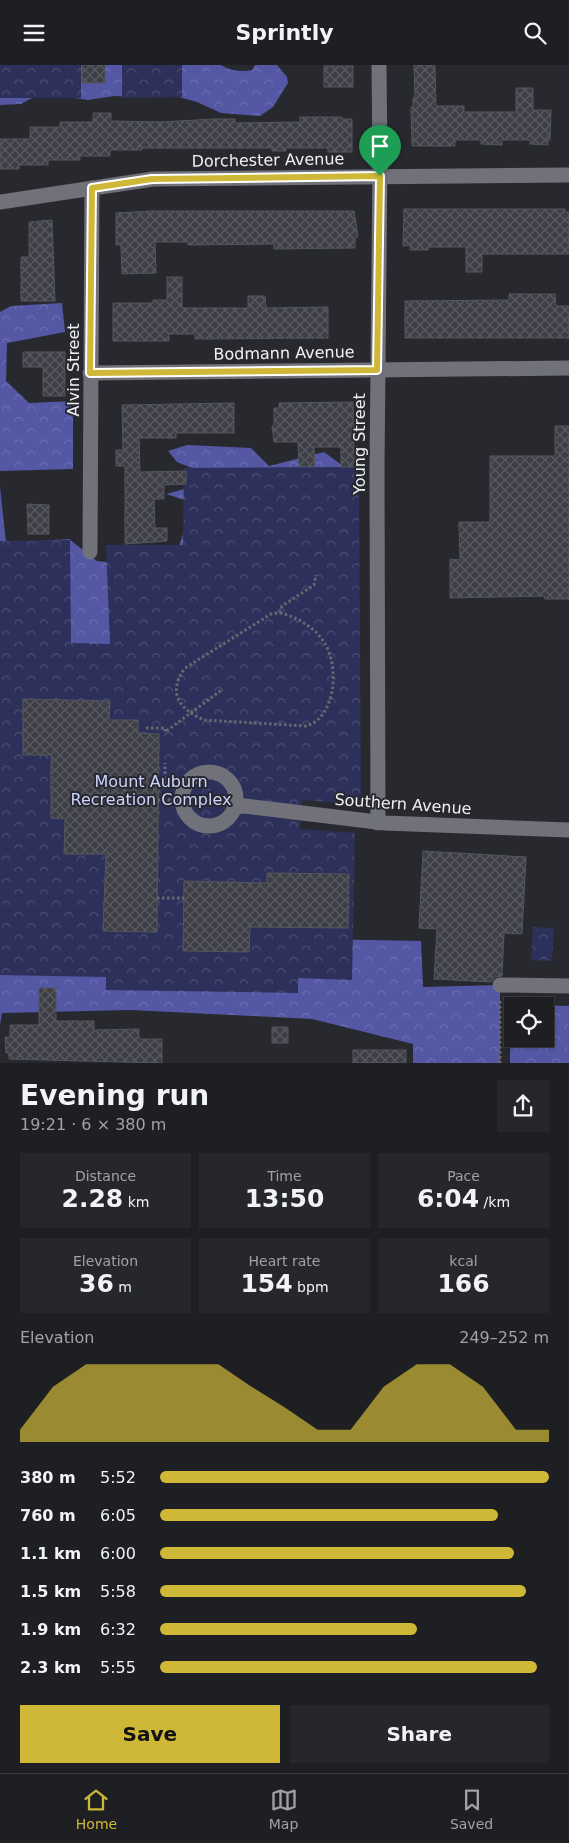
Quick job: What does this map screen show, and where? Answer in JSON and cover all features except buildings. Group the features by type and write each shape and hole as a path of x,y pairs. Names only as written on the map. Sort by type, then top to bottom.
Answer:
{"street":[{"name":"Young Street","path":"378,823 377,370 380,176 379,65"},
{"name":"Dorchester Avenue","path":"0,202 152,179 569,175"},
{"name":"Alvin Street","path":"90,552 92,188"},
{"name":"Bodmann Avenue","path":"90,373 569,368"},
{"path":"208,772 221,775 231,782 236,793 235,807 229,818 217,825 203,826 191,820 184,809 182,800 184,788 196,775 208,772"},
{"name":"Southern Avenue","path":"235,807 245,806 378,823 569,830"},
{"path":"500,985 569,986"}],"path":[{"path":"280,613 282,606 314,585 316,575"},
{"path":"280,613 300,620 314,630 325,643 331,665 333,685 323,716 315,723 306,726 204,720 189,713 180,703 176,692 177,679 185,668 271,615 280,613"},
{"path":"146,728 165,728 165,732 223,689"},
{"path":"165,763 165,789"},
{"path":"158,800 182,800"},
{"path":"156,898 184,898"},
{"path":"500,985 500,1063"}],"green space":[{"path":"0,65 221,65 232,70 244,71 252,70 255,65 277,65 287,77 288,83 273,107 260,116 221,113 197,102 157,91 134,97 114,96 88,100 48,94 32,98 21,104 0,105"},
{"path":"0,65 81,65 81,98 0,98"},
{"path":"122,65 182,65 182,97 122,98"},
{"path":"62,303 65,332 7,343 6,381 29,403 73,401 73,469 0,471 0,312 11,306"},
{"name":"Mount Auburn Recreation Complex","path":"187,445 251,448 269,466 324,452 354,474 264,938 421,941 423,987 500,985 500,1063 413,1063 413,1044 312,1019 131,1010 2,1013 0,1025 0,487 6,543 69,539 97,561 171,569 194,503 166,494 188,488 192,468 177,462 168,451"},
{"name":"Mount Auburn Recreation Complex","path":"357,467 359,498 361,805 302,800 300,829 355,833 352,980 298,978 298,993 106,990 106,977 0,975 0,541 70,540 71,643 110,644 106,545 183,545 184,468"},
{"path":"533,927 554,928 552,961 531,960"},
{"path":"554,1005 569,1006 569,1063 510,1063 510,1047 554,1047"}],"route":[{"path":"380,176 377,370 90,373 92,188 152,179 380,176"}]}
